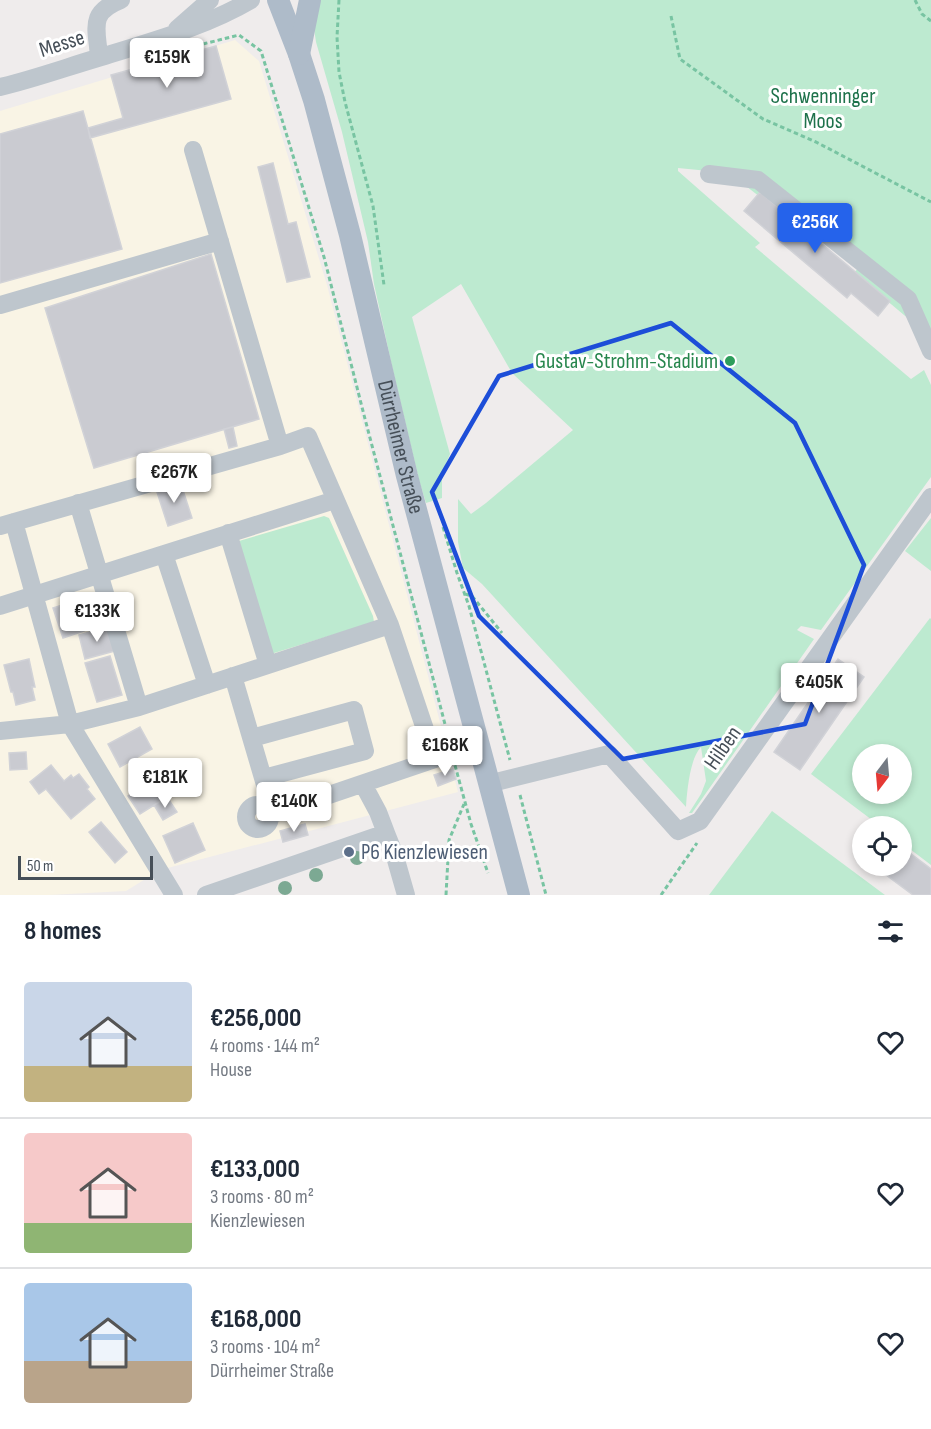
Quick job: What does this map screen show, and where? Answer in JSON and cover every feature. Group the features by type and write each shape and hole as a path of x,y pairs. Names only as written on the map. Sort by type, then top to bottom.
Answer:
{"main road":[{"name":"Dürrheimer Straße","path":"278,0 314,100 350,235 407,476 519,895"},
{"path":"299,54 310,0"}],"street":[{"path":"99,57 96,21 102,10 121,0"},
{"name":"Messe","path":"172,34 210,0"},
{"name":"Messe","path":"0,87 157,40 212,20 251,0"},
{"path":"193,150 280,446"},
{"path":"709,174 758,180 908,299 931,351"},
{"path":"0,305 220,241"},
{"path":"174,895 70,724 35,595 7,524 308,436 390,625 435,759 363,784 265,800"},
{"name":"Hilben","path":"700,821 931,497"},
{"path":"0,606 335,500"},
{"path":"78,503 139,707"},
{"path":"228,533 268,665"},
{"path":"164,554 220,680 252,738 265,800"},
{"path":"0,731 70,724 139,707 390,625"},
{"path":"220,680 258,792 265,800"},
{"path":"252,738 354,710 365,751 265,800"},
{"path":"488,784 609,754 678,831 700,821"},
{"path":"378,812 375,791 377,783 387,776"},
{"path":"363,784 378,812 394,853 406,895"},
{"path":"206,895 386,834"}],"path":[{"path":"339,0 339,72 374,206 386,294"},
{"path":"915,0 922,14 931,21"},
{"path":"671,16 681,59 715,85 763,119 816,142 931,202"},
{"path":"198,45 239,35 261,51 324,257 447,735"},
{"path":"442,524 465,594 546,895"},
{"path":"465,594 472,596 502,633"},
{"path":"453,757 471,824 488,873"},
{"path":"446,895 449,840 465,803"},
{"path":"661,895 701,837 700,821"}],"highlighted area":[{"path":"671,323 795,423 864,565 805,724 623,759 479,616 432,492 499,376"}],"shaded area":[{"path":"235,40 259,61 327,285 458,792 160,870 126,891 0,895 0,111"}],"green space":[{"name":"Schwenninger Moos","path":"314,0 931,0 931,340 854,273 859,267 794,216 790,220 729,173 678,168 678,171 760,243 755,247 911,379 924,370 931,385 931,477 821,630 801,626 797,630 814,639 692,813 689,813 706,781 701,747 692,767 686,807 482,584 463,568 458,542 458,499 471,514 573,430 512,373 461,284 412,317 450,454 442,473 442,498 426,503 392,366 374,284 368,242 342,132 316,42 312,15"},
{"path":"324,516 329,518 374,622 271,654 239,541"},
{"path":"931,518 931,571 905,551"},
{"path":"930,618 931,865 912,851 912,816 867,816 811,774"},
{"path":"772,811 852,870 852,876 859,876 885,895 709,895"}],"building":[{"path":"216,46 231,99 90,138 88,128 123,118 111,75"},
{"path":"83,111 122,249 0,283 0,134"},
{"path":"273,163 288,224 296,222 310,277 287,282 258,167"},
{"path":"760,192 890,301 878,316 851,293 847,298 744,211"},
{"path":"211,254 259,419 94,468 45,308"},
{"path":"233,427 237,446 229,448 224,429"},
{"path":"180,481 192,518 168,526 156,489"},
{"path":"75,601 84,631 63,638 53,608"},
{"path":"108,627 115,651 85,659 79,635"},
{"path":"110,656 122,695 97,702 85,663"},
{"path":"29,659 35,687 32,687 35,700 16,705 4,665"},
{"path":"838,659 864,677 800,770 774,752"},
{"path":"140,727 152,749 120,767 108,744"},
{"path":"26,752 27,769 10,770 9,753"},
{"path":"51,765 64,781 71,775 73,778 79,774 95,799 71,819 46,789 39,794 30,782"},
{"path":"453,769 456,779 438,786 434,775"},
{"path":"152,780 164,799 140,814 128,796"},
{"path":"167,797 177,812 163,820 154,805"},
{"path":"101,822 127,852 115,863 89,832"},
{"path":"193,823 205,850 175,863 163,836"},
{"path":"305,824 308,835 283,842 280,831"},
{"path":"912,855 931,869 931,895 913,895 887,876 912,876"}],"place":[{"name":"Gustav-Strohm-Stadium","path":"730,361"},
{"name":"P6 Kienzlewiesen","path":"349,852"}]}
